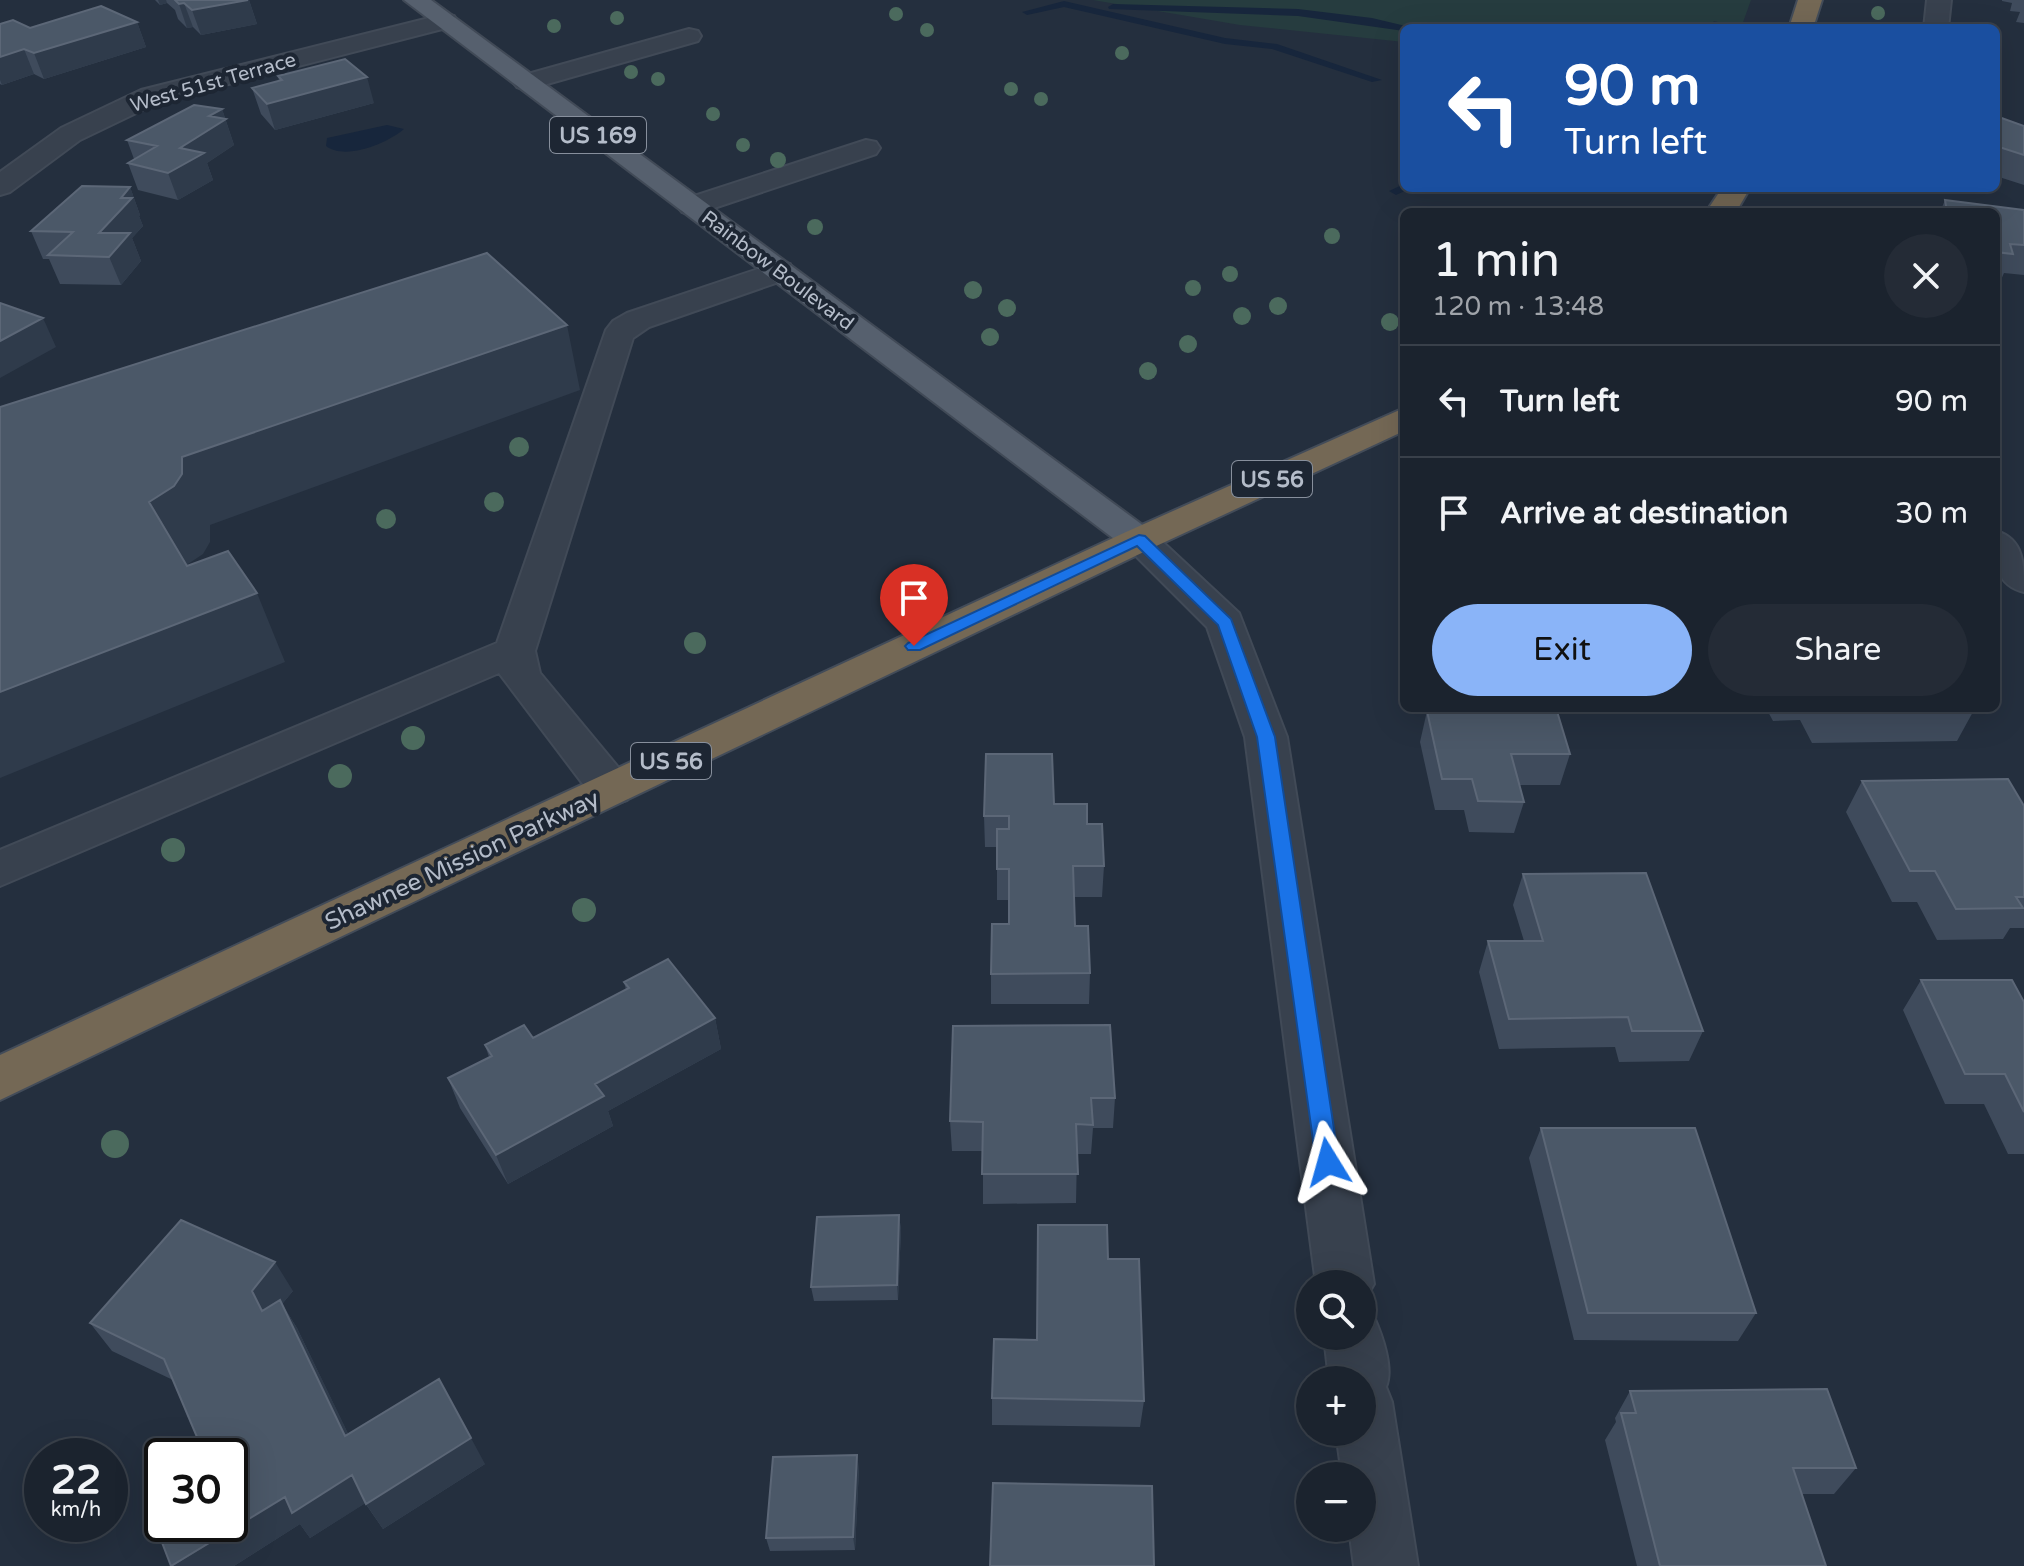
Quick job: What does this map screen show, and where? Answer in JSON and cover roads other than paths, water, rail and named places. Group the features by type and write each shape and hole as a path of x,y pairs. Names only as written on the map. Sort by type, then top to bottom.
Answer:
{"highway":[{"path":"1802,24 1810,0"},
{"name":"Shawnee Mission Parkway","path":"0,1079 1139,540 1400,420"}],"main road":[{"name":"Rainbow Boulevard","path":"416,0 1139,540"}],"street":[{"path":"1936,24 1939,0"},
{"name":"West 51st Terrace","path":"0,186 25,164 73,132 150,96 445,21"},
{"path":"526,82 689,36"},
{"path":"692,206 866,148"},
{"path":"611,789 520,676 515,651 617,337 624,328 638,320 779,271"},
{"path":"1139,540 1225,622 1266,737 1343,1270"},
{"path":"2000,547 2024,580"},
{"path":"0,869 515,651"},
{"path":"1368,1446 1386,1566"}],"water":[{"path":"387,125 404,129 388,140 355,151 344,152 326,146 327,138"}],"waterway":[{"path":"1027,12 1064,4 1225,41 1273,46 1376,80"},
{"path":"1113,7 1298,12 1400,26"},
{"path":"1396,191 1400,190"}]}
